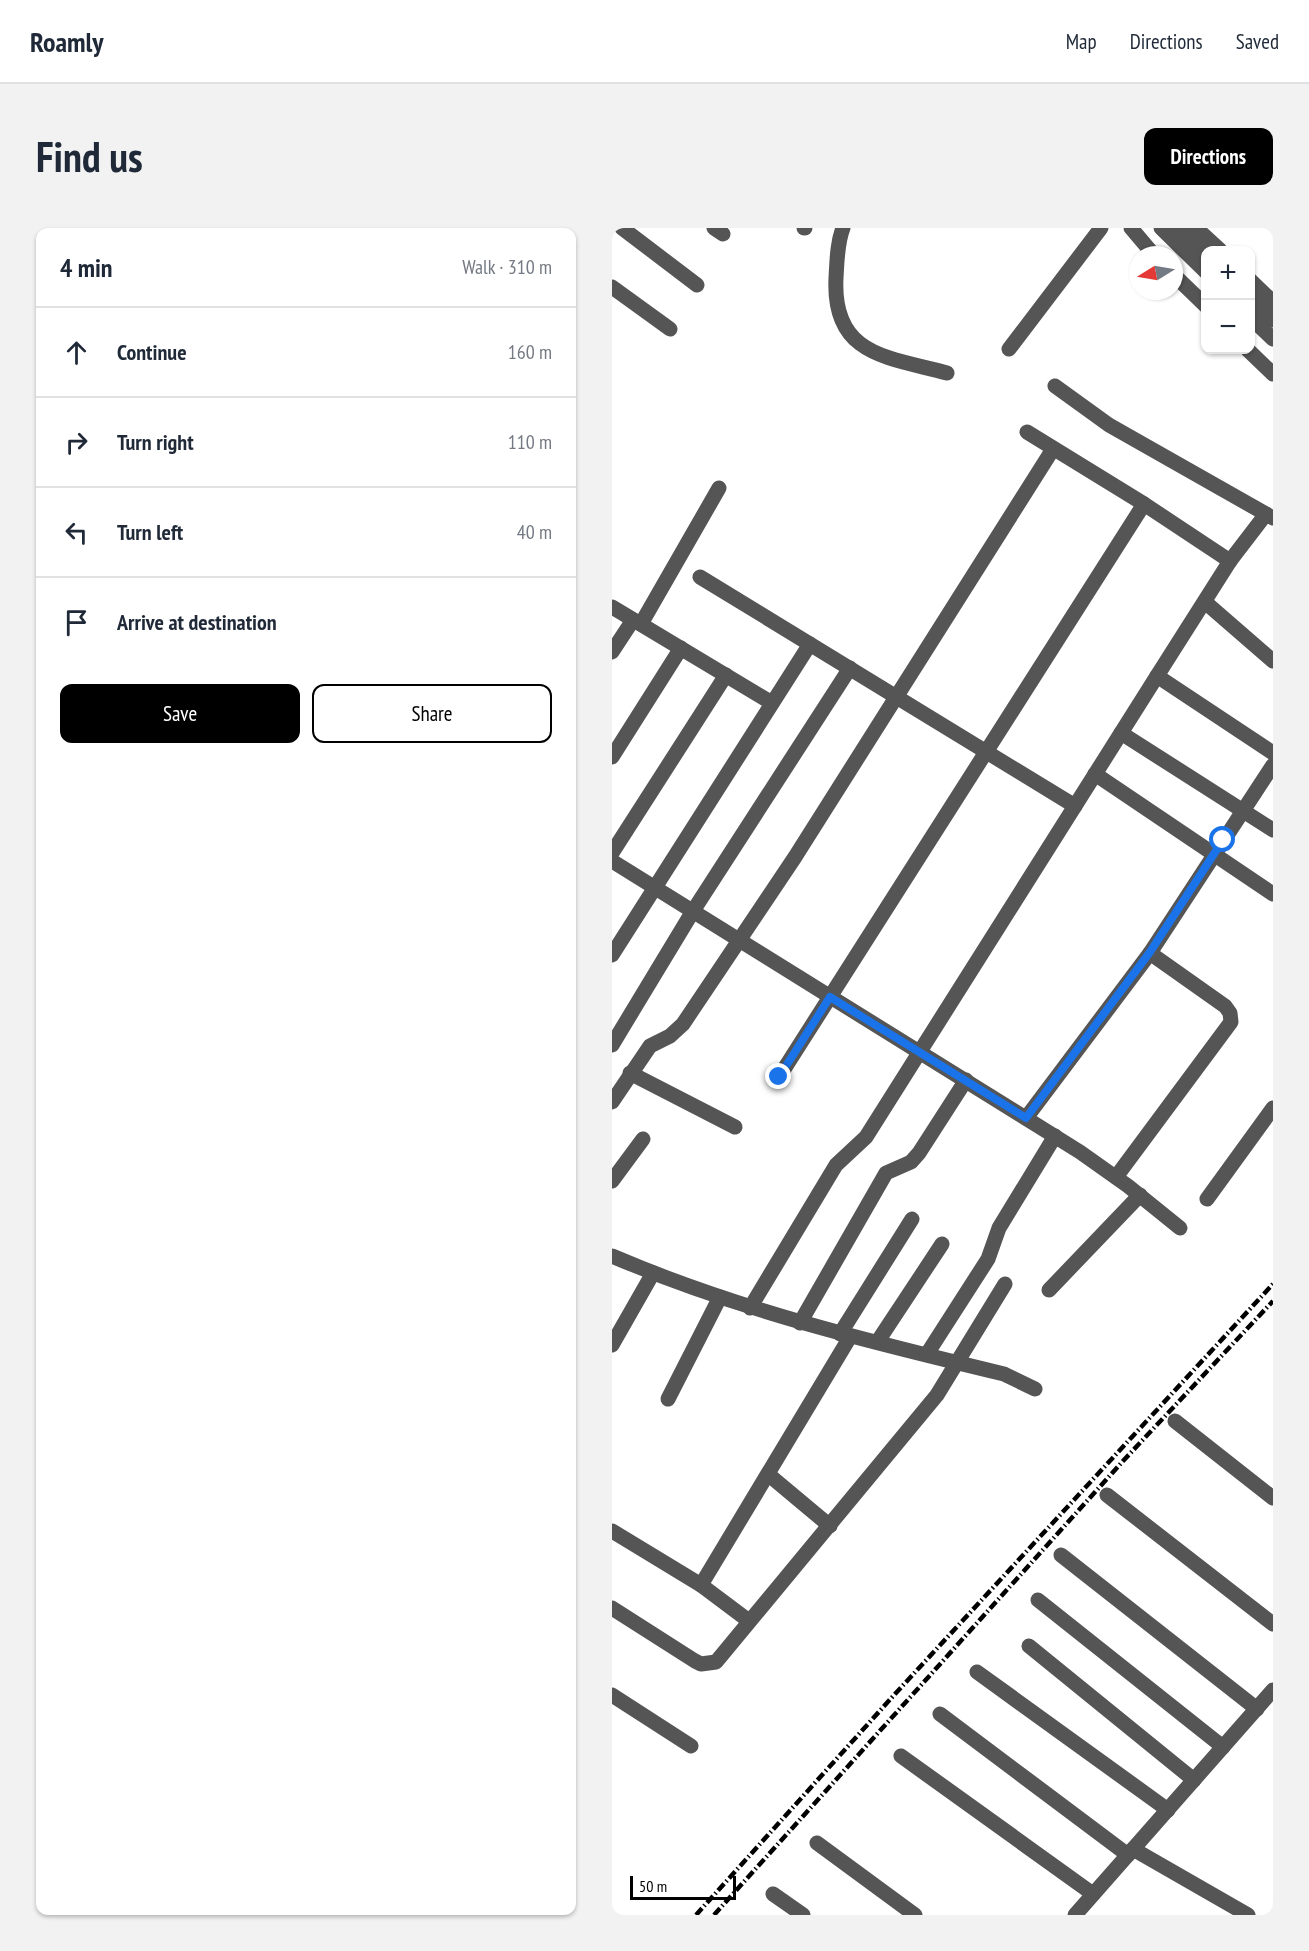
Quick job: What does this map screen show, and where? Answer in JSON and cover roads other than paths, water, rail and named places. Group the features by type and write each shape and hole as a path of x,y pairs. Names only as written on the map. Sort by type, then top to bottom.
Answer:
{"street":[{"path":"622,228 697,285"},
{"path":"843,228 838,252 835,291 838,311 851,336 858,344 872,352 947,373"},
{"path":"1009,349 1101,228"},
{"path":"1131,228 1146,246"},
{"path":"1161,228 1201,268"},
{"path":"1179,228 1201,249"},
{"path":"1204,230 1217,246"},
{"path":"1183,284 1201,301"},
{"path":"1255,284 1273,302"},
{"path":"612,287 670,329"},
{"path":"1253,300 1273,320"},
{"path":"1255,320 1273,339"},
{"path":"1252,354 1273,374"},
{"path":"750,1308 836,1166 843,1156 860,1146 867,1137 1230,561 1269,516 1127,436 1089,412 1055,386"},
{"path":"1027,432 1144,504 1230,561"},
{"path":"612,1102 650,1046 670,1036 683,1024 897,696 1053,449"},
{"path":"612,652 637,622 719,488"},
{"path":"779,1077 1144,504"},
{"path":"700,577 1075,806"},
{"path":"1205,602 1273,661"},
{"path":"612,607 772,703"},
{"path":"612,955 810,644"},
{"path":"612,757 681,648"},
{"path":"612,1045 693,911 850,668"},
{"path":"612,853 726,675"},
{"path":"1157,676 1273,753"},
{"path":"1121,733 1273,830"},
{"path":"1026,1118 1150,952 1273,765"},
{"path":"1095,774 1273,894"},
{"path":"612,861 1055,1136 1140,1195 1180,1228"},
{"path":"1116,1178 1231,1022 1226,1006 1150,952"},
{"path":"630,1073 735,1127"},
{"path":"800,1323 886,1173 911,1162 919,1153 966,1080"},
{"path":"1206,1199 1273,1108"},
{"path":"927,1354 988,1259 999,1228 1055,1136"},
{"path":"612,1181 644,1139"},
{"path":"1050,1290 1140,1195"},
{"path":"701,1585 769,1475 845,1335 912,1219"},
{"path":"878,1341 942,1244"},
{"path":"612,1256 652,1273 750,1308 845,1335 878,1341 1004,1374 1035,1389"},
{"path":"612,1345 652,1273"},
{"path":"612,1608 702,1664 716,1662 937,1395 955,1362 1005,1284"},
{"path":"668,1399 720,1297"},
{"path":"1175,1421 1273,1498"},
{"path":"769,1475 830,1526"},
{"path":"1107,1495 1273,1624"},
{"path":"612,1531 701,1585 749,1621"},
{"path":"1061,1555 1257,1709"},
{"path":"1038,1600 1223,1747"},
{"path":"1029,1646 1194,1779"},
{"path":"977,1672 1168,1810"},
{"path":"1075,1915 1273,1690"},
{"path":"612,1695 691,1746"},
{"path":"940,1714 1131,1852 1248,1915"},
{"path":"901,1756 1093,1894"},
{"path":"817,1843 915,1915"},
{"path":"773,1894 803,1915"}],"railway":[{"path":"696,1915 895,1694 1273,1284"},
{"path":"714,1915 1123,1461 1273,1301"}]}
